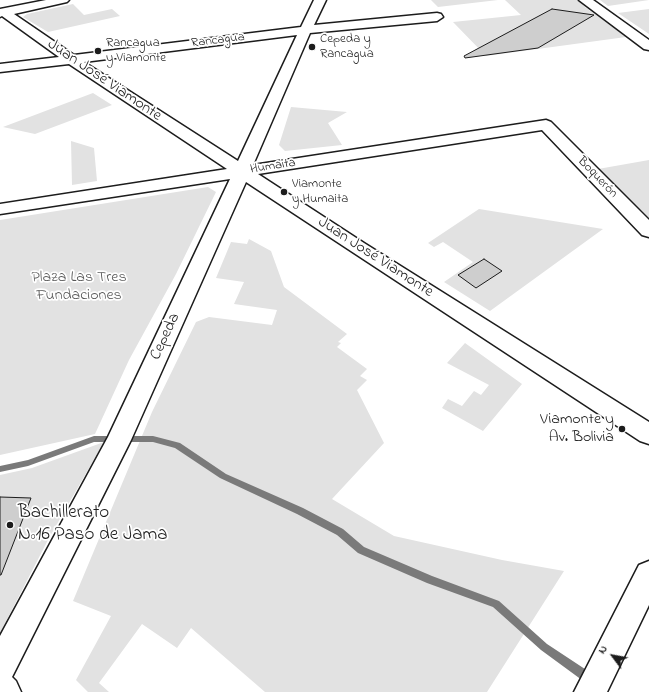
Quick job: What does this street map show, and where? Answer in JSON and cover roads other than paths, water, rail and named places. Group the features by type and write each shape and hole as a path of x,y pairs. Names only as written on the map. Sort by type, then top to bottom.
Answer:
{"street":[{"path":"2,12 63,0"},
{"name":"Cepeda","path":"0,668 119,440 320,0"},
{"path":"585,0 649,46"},
{"name":"Juan José Viamonte","path":"2,12 70,60 649,434"},
{"name":"Rancagua","path":"0,68 305,30 437,17"},
{"name":"Humaita","path":"0,209 546,125"},
{"name":"Boquerón","path":"546,125 649,231"},
{"path":"590,692 649,575"},
{"path":"0,688 4,692"}],"waterway":[{"path":"0,469 28,463 94,439 153,439 177,445 223,476 300,511 340,532 361,550 430,580 496,604 544,647 590,679"}],"place":[{"name":"Cepeda y Rancagua","path":"312,47"},
{"name":"Rancagua y Viamonte","path":"98,51"},
{"name":"Viamonte y Humaita","path":"284,192"},
{"name":"Viamonte y Av. Bolivia","path":"622,429"},
{"name":"Bachillerato Nº16 Paso de Jama","path":"10,525"}],"park label":[{"name":"Plaza Las Tres Fundaciones","path":"79,287"}]}
